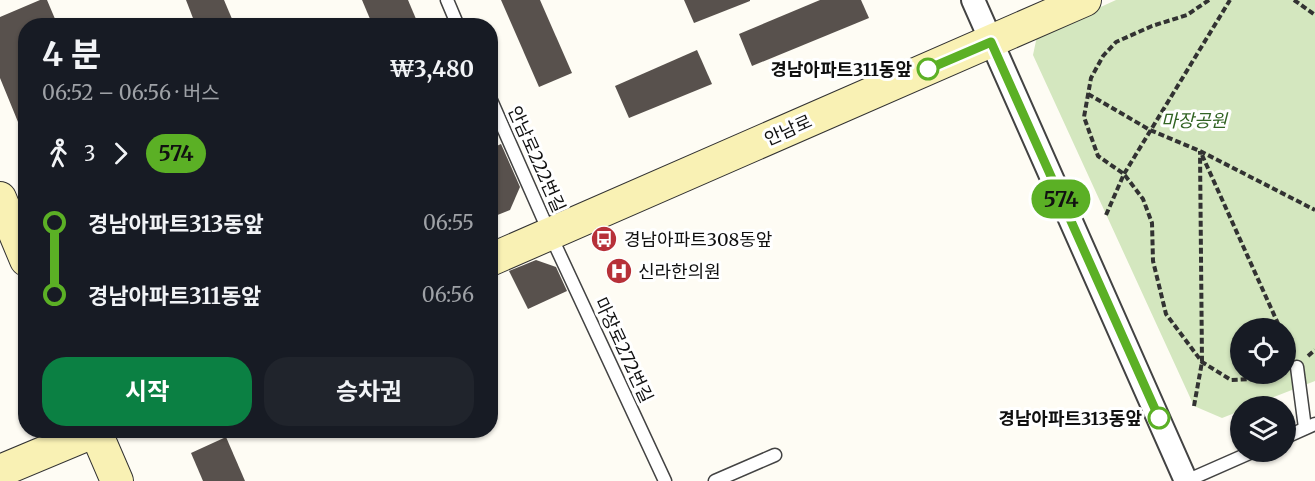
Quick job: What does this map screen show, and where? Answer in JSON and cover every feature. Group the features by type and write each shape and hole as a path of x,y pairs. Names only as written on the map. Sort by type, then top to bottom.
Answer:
{"main road":[{"name":"안남로","path":"498,257 1085,0"},
{"path":"0,198 18,241"},
{"path":"0,471 80,438"},
{"path":"100,438 117,481"}],"street":[{"path":"973,0 1186,481"}],"lane":[{"path":"447,0 455,18"},
{"name":"안남로222번길","path":"498,117 550,234"},
{"name":"마장로272번길","path":"550,234 664,481"},
{"path":"1296,432 1310,426 1297,367"},
{"path":"715,481 775,455"},
{"path":"1186,481 1230,462"}],"path":[{"path":"1209,0 1187,15 1152,26 1116,42 1103,56 1091,78 1084,117 1098,156 1124,174 1143,199 1152,223 1153,261 1166,314 1202,362 1230,379"},
{"path":"1106,216 1124,174 1230,0"},
{"path":"1294,0 1315,15"},
{"path":"1088,94 1150,130 1200,151 1315,210"},
{"path":"1200,151 1275,318"},
{"path":"1194,406 1202,362 1200,151"}],"green space":[{"name":"마장공원","path":"1116,0 1315,0 1315,381 1277,396 1230,396 1230,415 1222,418 1194,406 1033,55 1037,36"}],"building":[{"path":"40,0 47,0 55,18 18,18 18,122 0,78 0,17"},
{"path":"186,0 224,0 232,18 193,18"},
{"path":"362,0 408,0 416,18 370,18"},
{"path":"501,0 540,0 572,73 539,87"},
{"path":"684,0 750,0 750,1 694,23"},
{"path":"820,0 861,0 869,18 752,66 739,34"},
{"path":"697,50 712,84 629,118 615,86"},
{"path":"501,144 520,187 510,210 498,215 498,145"},
{"path":"536,260 556,267 567,291 528,309 509,271"},
{"path":"226,438 245,481 203,481 191,453"}],"bus line":[{"name":"574","path":"928,69 991,42 1159,418"}],"place":[{"name":"경남아파트311동앞","path":"928,69"},
{"name":"경남아파트308동앞","path":"604,239"},
{"name":"신라한의원","path":"619,271"},
{"name":"경남아파트313동앞","path":"1159,418"}]}
